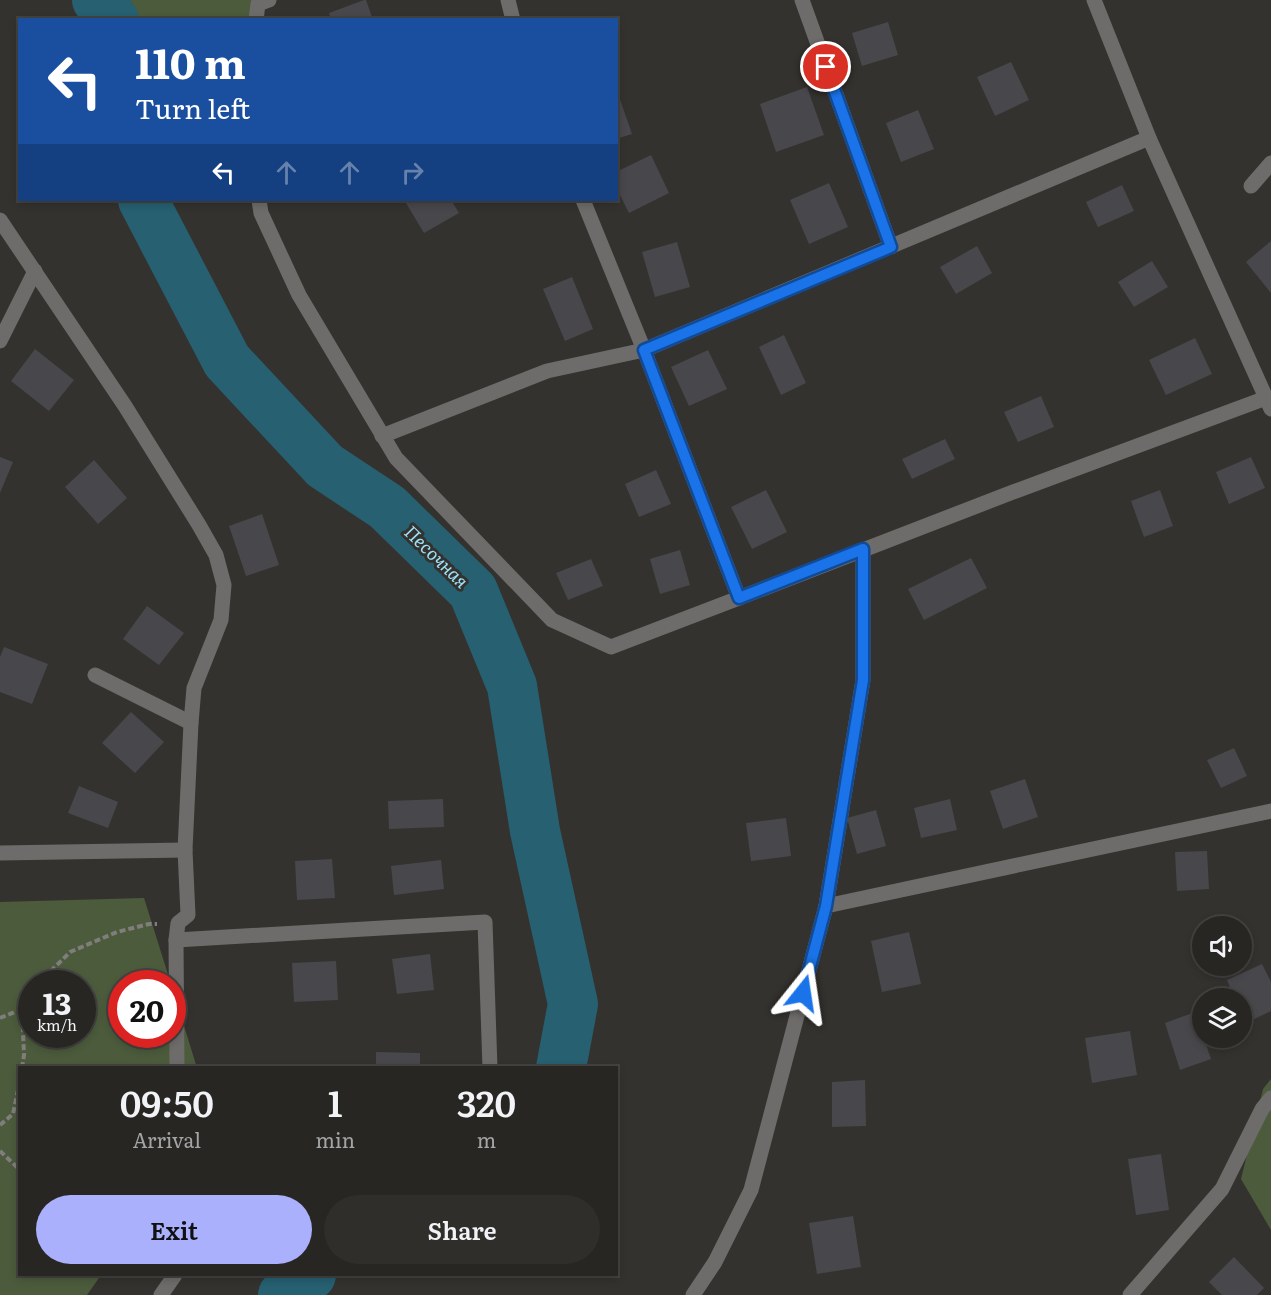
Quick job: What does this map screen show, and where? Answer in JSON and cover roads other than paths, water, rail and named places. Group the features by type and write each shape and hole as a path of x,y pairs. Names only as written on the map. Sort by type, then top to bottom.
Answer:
{"street":[{"path":"256,18 258,4 269,0"},
{"path":"508,0 512,18"},
{"path":"802,0 891,247"},
{"path":"259,201 261,213 299,295 396,458 552,620 611,646 1024,488 1268,403 1149,138 1094,0"},
{"path":"382,436 547,371 644,350 1149,138"},
{"path":"1251,186 1271,163"},
{"path":"583,201 644,350 739,598"},
{"path":"0,220 125,406 199,525 216,555 224,585 221,620 194,688 185,850 188,915 178,923 176,940 177,1066"},
{"path":"0,341 35,271"},
{"path":"693,1295 715,1262 751,1190 826,906 863,680 863,549"},
{"path":"94,675 191,723"},
{"path":"826,906 1271,811"},
{"path":"0,853 185,850"},
{"path":"176,940 485,922 490,1066"},
{"path":"1130,1295 1222,1189 1262,1109 1271,1098"},
{"path":"161,1295 174,1276"}],"waterway":[{"name":"Песочная","path":"97,0 112,18"},
{"name":"Песочная","path":"144,201 227,361 325,466 387,507 473,591 512,686 535,831 573,1004 561,1066"},
{"name":"Песочная","path":"283,1295 310,1276"}]}
